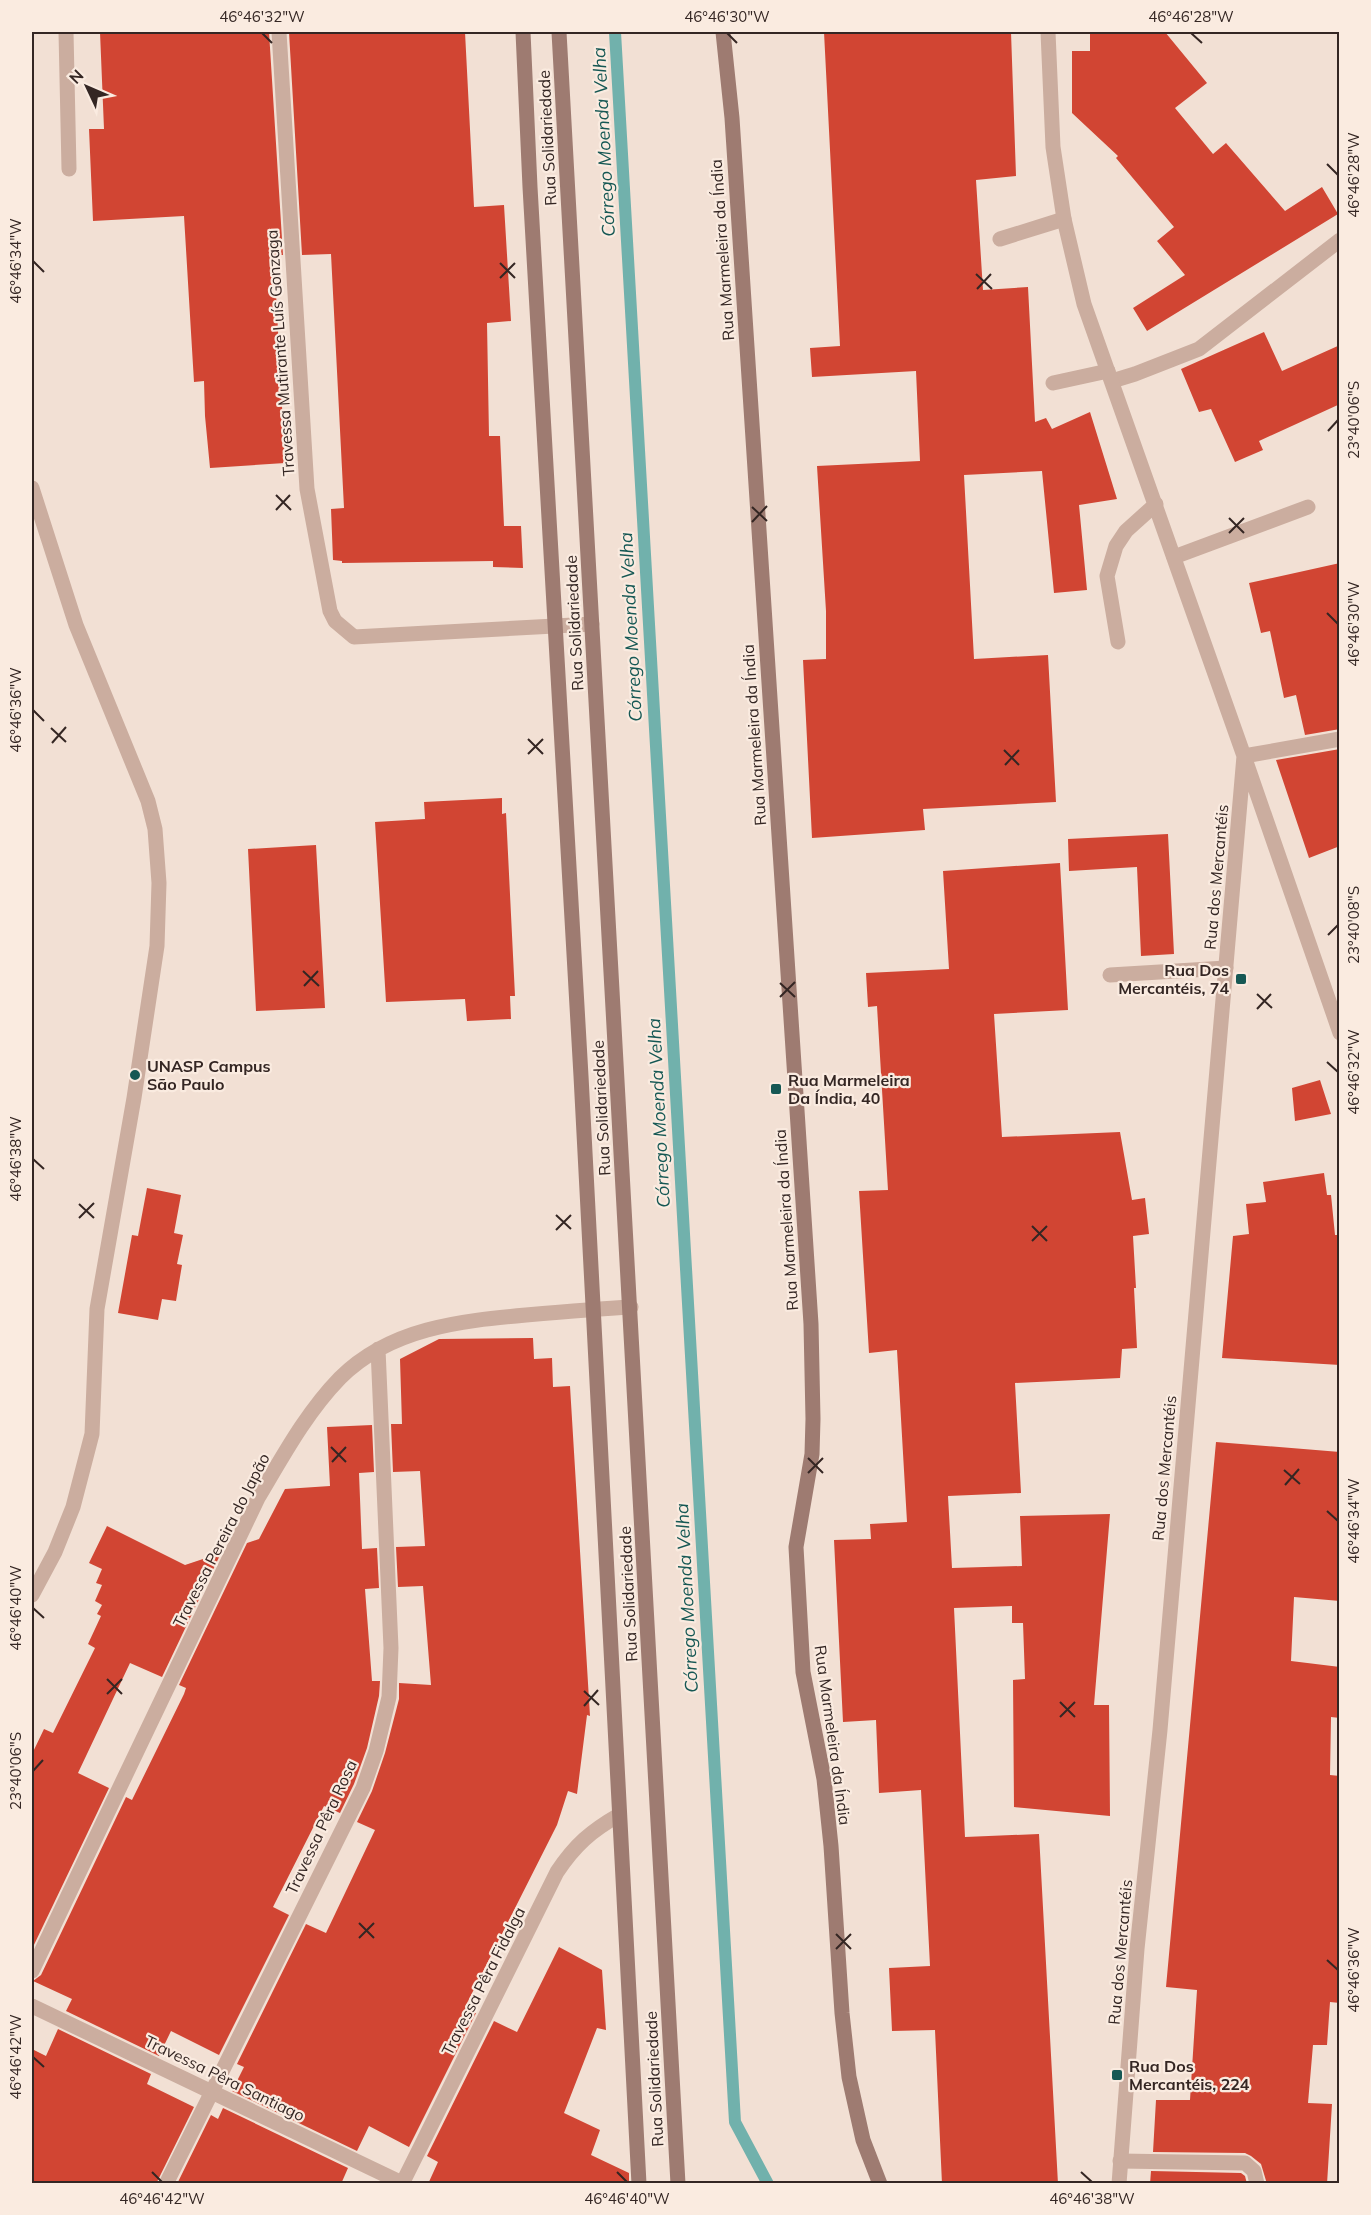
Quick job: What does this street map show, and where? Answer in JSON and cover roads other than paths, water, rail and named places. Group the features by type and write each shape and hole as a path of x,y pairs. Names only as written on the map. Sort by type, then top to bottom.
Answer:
{"main road":[{"name":"Rua Solidariedade","path":"524,32 530,187 639,2184"},
{"name":"Rua Solidariedade","path":"559,32 678,2184"},
{"name":"Rua Marmeleira da Índia","path":"723,32 732,118 811,1324 812,1454 796,1547 803,1672 826,1801 849,2077 863,2140 880,2184"}],"street":[{"path":"66,32 69,169"},
{"name":"Travessa Mutirante Luís Gonzaga","path":"279,32 307,489 330,611 335,621 354,637 592,624"},
{"path":"1048,32 1053,147 1064,219 1084,304 1245,756 1340,1033"},
{"path":"1000,239 1064,219"},
{"path":"1053,383 1110,376 1199,349 1340,240"},
{"path":"32,488 76,625 148,801 155,829 159,883 157,946 134,1098 97,1309 92,1434 73,1507 55,1552 32,1595"},
{"path":"1118,642 1107,576 1116,546 1125,531 1156,504"},
{"path":"1174,556 1308,507"},
{"path":"1245,756 1340,739"},
{"name":"Rua dos Mercantéis","path":"1119,2184 1137,1949 1160,1730 1245,756"},
{"path":"1110,975 1226,968"},
{"name":"Travessa Pereira do Japão","path":"32,1971 258,1498 297,1432 316,1405 342,1376 378,1349 436,1326 467,1320 631,1307"},
{"name":"Travessa Pêra Rosa","path":"166,2184 363,1788 376,1751 389,1697 391,1648 378,1349"},
{"name":"Travessa Pêra Fidalga","path":"402,2183 557,1872 581,1840 619,1815"},
{"name":"Travessa Pêra Santiago","path":"32,2006 402,2183"},
{"path":"1120,2161 1245,2163 1254,2171 1257,2184"}],"waterway":[{"name":"Córrego Moenda Velha","path":"615,32 735,2122 768,2184"}],"place":[{"name":"Rua Dos Mercantéis, 74","path":"1241,979"},
{"name":"UNASP Campus São Paulo","path":"135,1075"},
{"name":"Rua Marmeleira Da Índia, 40","path":"776,1089"},
{"name":"Rua Dos Mercantéis, 224","path":"1117,2075"}]}
